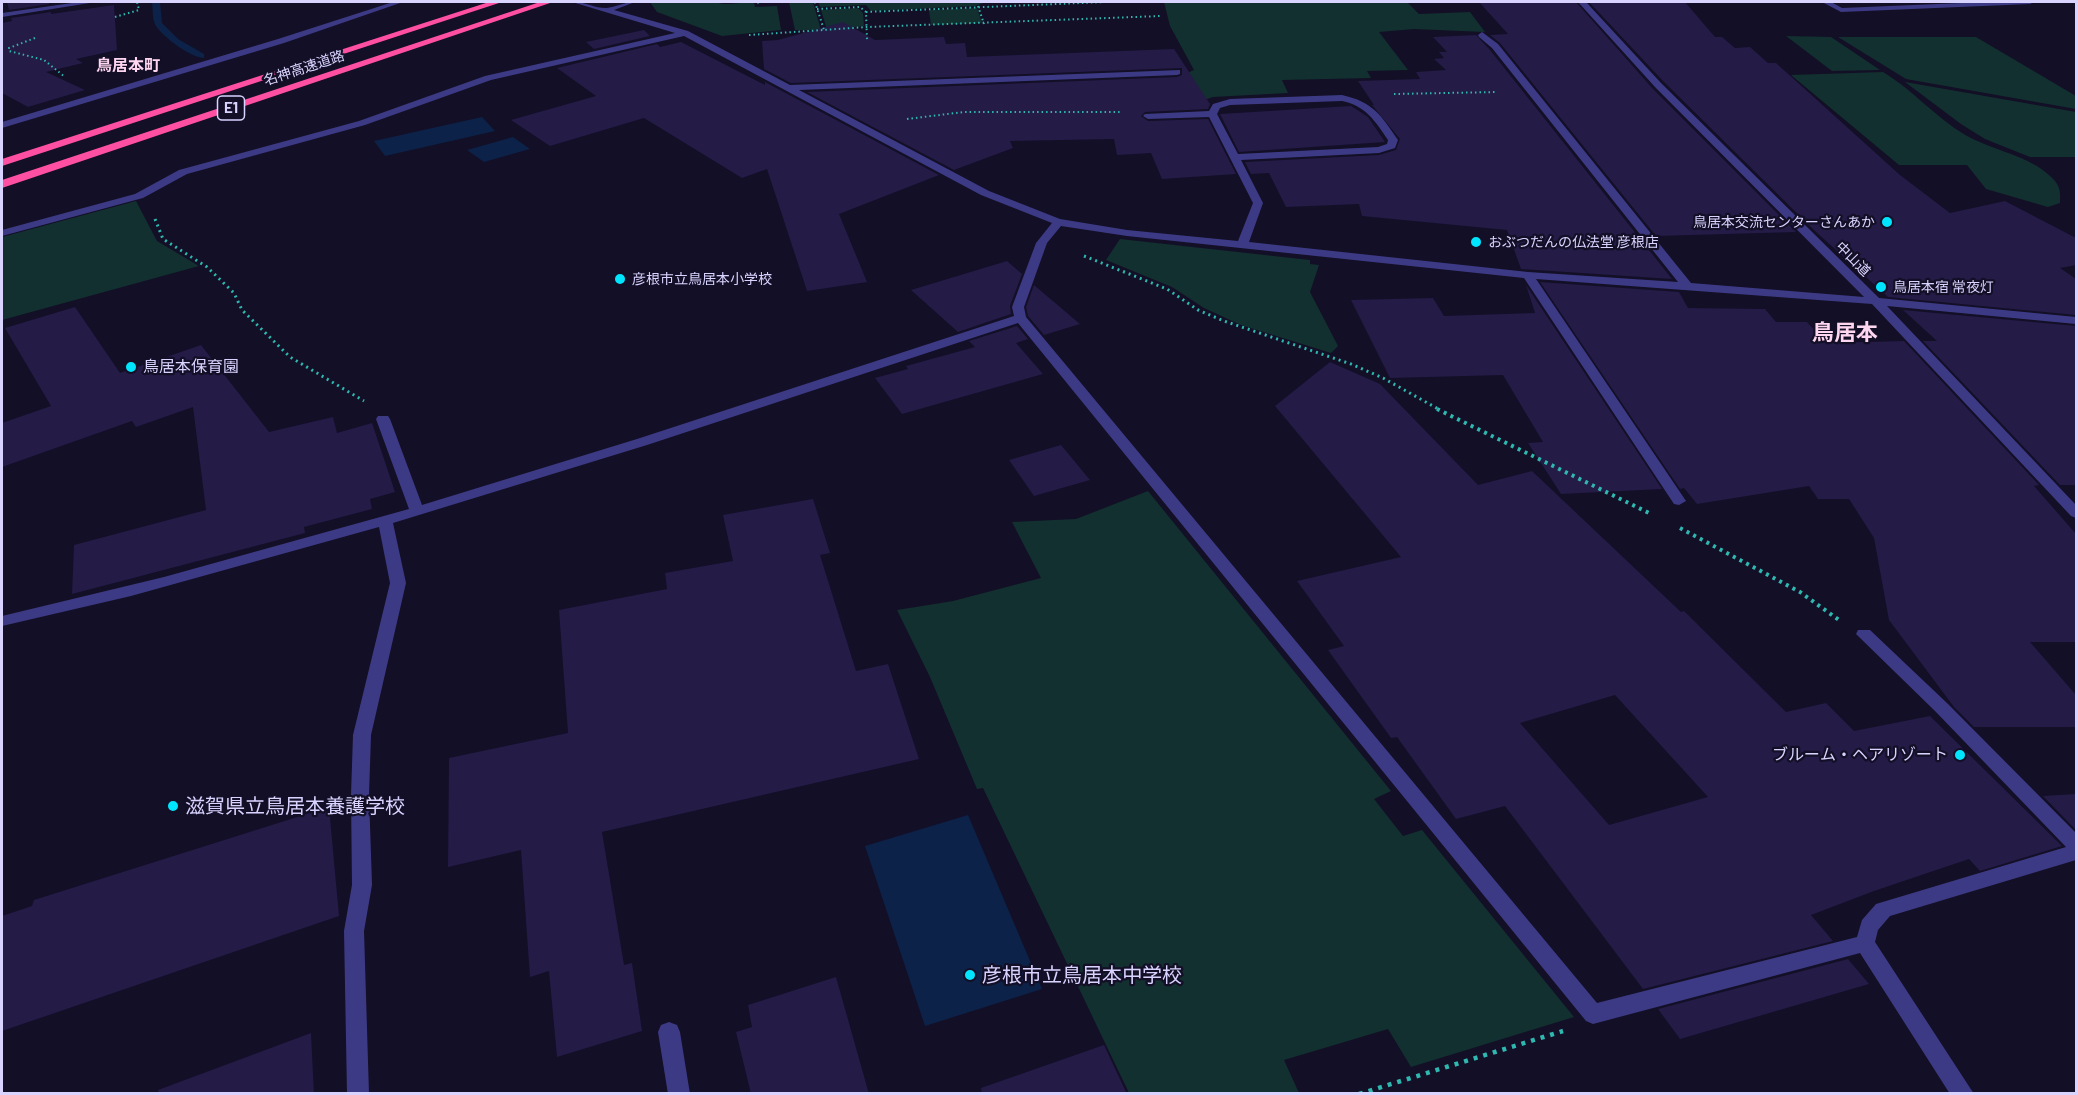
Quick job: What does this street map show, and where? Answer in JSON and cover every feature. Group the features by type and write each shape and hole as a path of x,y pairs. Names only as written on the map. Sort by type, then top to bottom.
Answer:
{"highway":[{"name":"名神高速道路","path":"2,163 497,2"},
{"name":"名神高速道路","path":"2,184 548,2"}],"street":[{"path":"2,15 92,2"},
{"path":"2,125 259,48 399,2"},
{"path":"576,2 686,33 985,193 1058,222 1242,245 1528,275 1873,300 2076,320"},
{"path":"607,10 631,2"},
{"name":"中山道","path":"1582,2 1658,85 1873,300 2076,513"},
{"path":"1826,2 1841,10 2030,2"},
{"path":"2,233 139,196 183,172 363,123 488,78 686,33"},
{"path":"1482,35 1494,46 1687,286"},
{"path":"791,88 1177,72"},
{"path":"1212,114 1216,106 1230,102 1342,98 1360,100 1369,107 1393,140 1392,146 1379,150 1236,157"},
{"path":"1212,114 1258,203 1242,245"},
{"path":"1148,116 1212,114"},
{"path":"1058,222 1042,243 1018,307 1020,318 1593,1014 1865,943"},
{"path":"1528,275 1679,501"},
{"path":"2,621 68,608 386,522 636,446 1020,318"},
{"path":"383,419 417,512"},
{"path":"358,1094 354,930 362,885 360,795 362,735 398,583 386,522"},
{"path":"1864,634 1942,708 2076,845"},
{"path":"1963,1094 1865,943 1869,926 1883,910 2076,852"},
{"path":"669,1032 679,1094"}],"path":[{"path":"109,19 139,10 137,2"},
{"path":"815,2 824,30"},
{"path":"817,9 860,7 866,12 1105,2"},
{"path":"978,6 984,24"},
{"path":"866,12 867,40"},
{"path":"748,35 867,27 1161,16"},
{"path":"37,38 17,44 9,48 9,51 44,60 68,78"},
{"path":"139,196 151,210 163,239 207,267 234,293 242,310 290,357 373,407 383,419"},
{"path":"1078,253 1167,289 1198,310 1224,321 1351,364 1383,378 1463,423 1657,516"},
{"path":"1674,525 1800,592 1827,612 1864,634"},
{"path":"1359,1094 1573,1028 1593,1014"}],"green space":[{"path":"650,2 754,3 755,7 777,6 781,30 722,36 657,12"},
{"path":"789,2 813,2 821,30 795,30"},
{"path":"818,2 1075,2 983,3 975,6 871,11 866,5 820,7"},
{"path":"1164,2 1407,2 1419,14 1470,12 1485,32 1414,29 1379,32 1408,70 1367,71 1371,78 1282,80 1288,93 1213,97 1201,101 1187,73 1194,70 1170,26"},
{"path":"858,8 863,13 864,26 827,30 821,10"},
{"path":"977,8 982,23 931,25 929,10"},
{"path":"1786,36 1831,37 1880,70 1832,71"},
{"path":"1838,37 1976,37 2076,96 2076,109 1906,79"},
{"path":"1883,72 1961,132 1983,144 2028,161 2047,173 2058,186 2060,203 2048,207 1986,189 1967,165 1899,165 1791,75"},
{"path":"1905,82 2076,112 2076,157 2030,157 1985,139"},
{"path":"136,201 157,241 199,266 2,320 2,237"},
{"path":"1120,239 1310,260 1310,264 1319,265 1310,292 1338,346 1331,353 1241,325 1204,308 1172,287 1106,260"},
{"path":"1148,491 1391,791 1374,799 1403,836 1422,830 1574,1017 1411,1067 1388,1029 1284,1060 1299,1093 1129,1093 983,788 977,789 930,677 897,610 953,601 1041,578 1012,522 1076,519"}],"water":[{"path":"482,117 495,131 385,156 374,141"},
{"path":"513,137 530,149 484,162 467,150"},
{"path":"968,815 1042,989 925,1026 865,846"}],"building":[{"path":"7,2 49,2 49,4 9,10"},
{"path":"1479,2 1576,2 1653,89 1796,232 1656,236 1500,43 1490,35 1508,34"},
{"path":"1589,2 1685,2 1715,37 1722,37 1735,48 1750,47 1768,63 1776,63 1900,175 1950,213 2005,201 2076,238 2076,265 2060,268 2076,279 2076,315 1888,297 1815,231 1663,81"},
{"path":"114,5 117,50 76,59 83,63 46,72 85,90 28,107 2,93 2,23 12,21 11,18"},
{"path":"843,22 875,40 944,37 946,44 965,43 967,57 1174,49 1210,104 1208,109 1145,112 1141,116 1148,121 1208,119 1236,174 1162,179 1151,153 1117,155 1114,139 1010,141 1013,148 954,170 807,92 1177,77 1182,75 1182,68 791,83 764,69 762,41 778,40"},
{"path":"644,30 650,36 594,49 586,42"},
{"path":"1476,35 1672,279 1521,269 1507,230 1362,216 1359,204 1286,207 1269,173 1251,174 1245,162 1379,155 1396,150 1400,139 1372,105 1374,105 1358,81 1420,79 1416,72 1446,70 1434,59 1444,58 1439,52 1447,52 1433,37"},
{"path":"681,42 765,85 765,82 939,175 839,214 867,282 807,291 767,169 742,178 644,118 550,146 511,120 596,96 557,68 657,44 660,47"},
{"path":"1351,106 1368,117 1385,142 1239,152 1220,114"},
{"path":"1007,261 1022,274 1010,306 1011,314 958,332 911,290"},
{"path":"1540,282 1679,292 1688,308 1765,309 1776,322 1807,322 1826,343 1904,341 2039,485 2034,486 2076,534 2076,642 2030,642 2076,695 2076,727 1974,727 1954,707 1889,620 1874,538 1849,499 1818,499 1809,486 1697,504 1684,488 1680,489"},
{"path":"1034,285 1080,324 1044,335 1028,316 1026,307"},
{"path":"1526,285 1662,489 1561,494 1528,443 1543,442 1503,375 1390,378 1351,300 1433,298 1444,316 1535,313"},
{"path":"75,307 120,373 201,345 269,432 333,417 337,433 372,423 395,492 370,499 372,509 304,527 305,533 72,594 74,545 206,510 193,407 136,427 132,421 2,467 2,423 51,406 5,328"},
{"path":"1903,310 2076,326 2076,485 2060,485 1923,341 1937,341"},
{"path":"1017,326 1028,339 1016,343 1043,374 902,414 875,378 908,369 906,366 975,347 969,341"},
{"path":"1330,362 1380,384 1478,485 1532,471 1681,612 1684,611 1786,712 1826,703 1854,731 1930,716 2062,846 1980,871 1969,859 1874,891 1811,915 1833,941 1643,989 1505,806 1456,819 1397,737 1391,738 1328,650 1344,646 1297,581 1401,557 1275,406","holes":["1615,695 1708,797 1609,825 1520,723"]},
{"path":"1061,445 1090,480 1034,496 1009,460"},
{"path":"813,499 830,553 820,555 856,671 888,664 919,759 602,832 624,965 632,963 642,1031 557,1057 549,971 530,977 521,850 448,867 449,758 568,733 559,610 667,589 665,573 733,561 723,515"},
{"path":"2076,794 2076,830 2043,796"},
{"path":"329,807 339,916 2,1031 2,916 32,906 34,900"},
{"path":"1848,959 1869,984 1680,1039 1658,1009"},
{"path":"836,977 869,1094 751,1094 736,1032 752,1027 748,1005"},
{"path":"311,1033 314,1094 159,1094 158,1090"},
{"path":"1104,1045 1127,1094 982,1094 981,1088"}],"waterway":[{"path":"156,2 158,24 175,41 201,56"}],"place":[{"name":"鳥居本交流センターさんあか","path":"1887,222"},
{"name":"おぶつだんの仏法堂 彦根店","path":"1476,242"},
{"name":"彦根市立鳥居本小学校","path":"620,279"},
{"name":"鳥居本宿 常夜灯","path":"1881,287"},
{"name":"鳥居本保育園","path":"131,367"},
{"name":"ブルーム・ヘアリゾート","path":"1960,755"},
{"name":"滋賀県立鳥居本養護学校","path":"173,806"},
{"name":"彦根市立鳥居本中学校","path":"970,975"}],"district":[{"name":"鳥居本町","path":"128,66"},
{"name":"鳥居本","path":"1845,333"}]}
